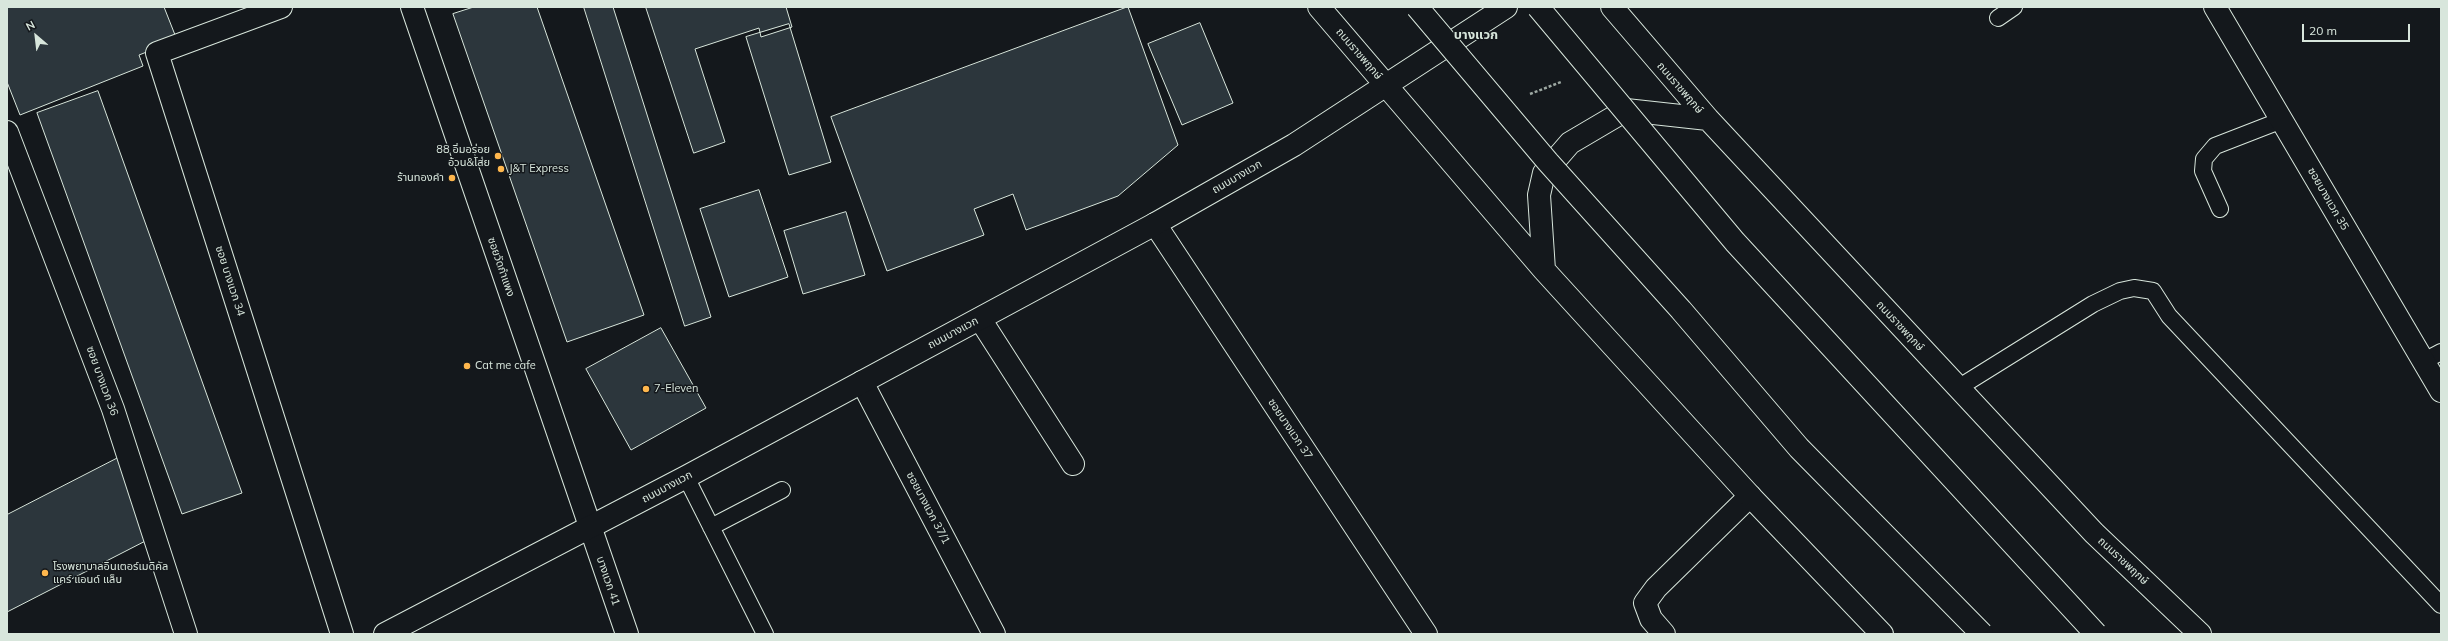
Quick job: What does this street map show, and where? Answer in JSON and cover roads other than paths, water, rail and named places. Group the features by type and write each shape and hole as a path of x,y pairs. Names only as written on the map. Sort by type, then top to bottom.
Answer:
{"main road":[{"name":"ซอย บางแวก 34","path":"281,7 157,53 342,634"},
{"name":"ซอยวัดกำแพง","path":"412,7 591,527"},
{"name":"ถนนราชพฤกษ์","path":"1319,7 1544,270 1750,496 1882,634"},
{"path":"1418,7 1548,162 1681,310 1799,448 1982,634"},
{"name":"ถนนบางแวก","path":"385,634 686,477 1155,224 1294,145 1387,86 1506,7"},
{"path":"1538,7 1735,242 2096,634"},
{"name":"ถนนราชพฤกษ์","path":"1612,7 1708,119 2094,534 2200,634"},
{"name":"ซอยบางแวก 35","path":"2215,7 2282,120 2432,357 2441,391"},
{"path":"1544,270 1539,195 1544,173 1570,143 1626,110 1708,119"},
{"name":"ซอย บางแวก 36","path":"7,132 113,409 186,634"},
{"name":"ซอยบางแวก 37","path":"1155,224 1426,634"},
{"path":"980,319 1073,464"},
{"name":"ซอยบางแวก 37/1","path":"862,382 994,634"},
{"path":"1664,634 1651,619 1645,603 1656,588 1750,496"},
{"name":"บางแวก 41","path":"591,527 627,634"}],"lane":[{"path":"1998,18 2014,7"},
{"path":"2220,209 2203,171 2204,160 2215,146 2282,120"},
{"path":"1958,388 2093,304 2120,291 2134,288 2153,291 2169,316 2441,605"},
{"path":"686,477 765,634"},
{"path":"711,528 782,490"}],"place":[{"name":"88 อิ่มอร่อย อ้วน&โส่ย","path":"498,156"},
{"name":"J&T Express","path":"501,169"},
{"name":"ร้านทองคำ","path":"452,178"},
{"name":"Cat me cafe","path":"467,366"},
{"name":"7-Eleven","path":"646,389"},
{"name":"โรงพยาบาลอินเตอร์เมดิคัล แคร์ แอนด์ แล็บ","path":"45,573"}],"district":[{"name":"บางแวก","path":"1476,35"}]}
